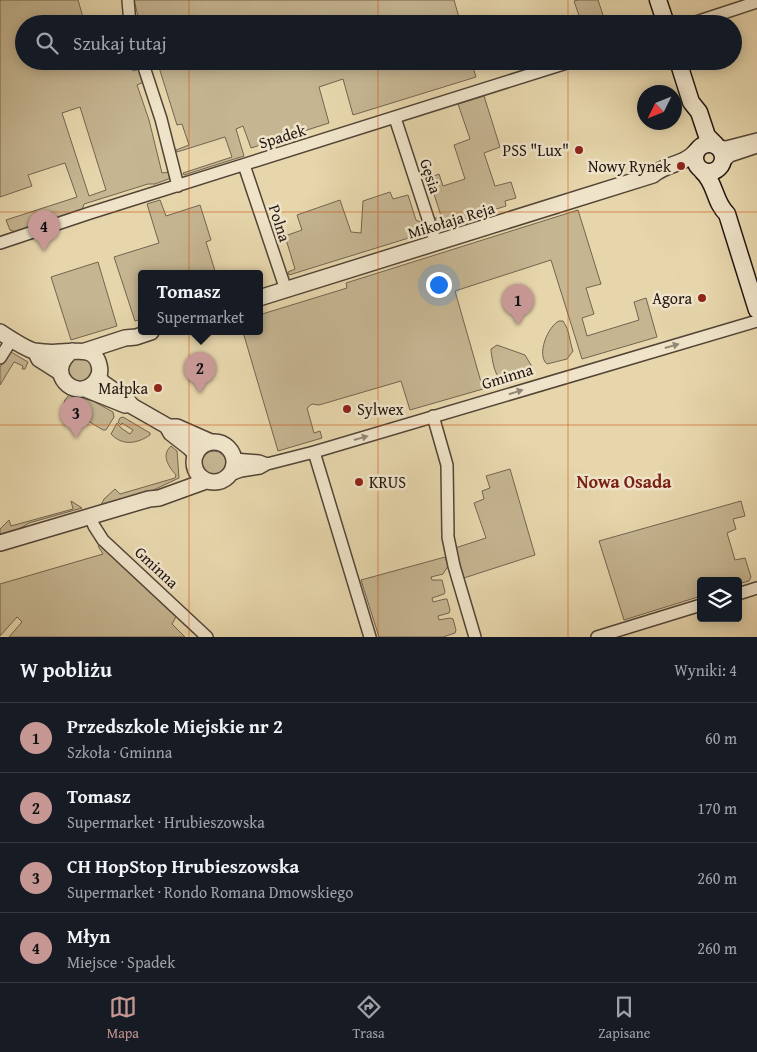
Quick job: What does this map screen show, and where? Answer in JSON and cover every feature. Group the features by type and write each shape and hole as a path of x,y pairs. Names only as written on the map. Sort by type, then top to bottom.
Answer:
{"main road":[{"path":"658,0 663,15"},
{"path":"681,70 691,102 699,112 707,136 723,154 720,176 728,205 727,214"},
{"path":"691,102 690,111 698,140 695,163 710,180 719,204 727,214 757,310"},
{"path":"697,150 706,144 717,146"},
{"path":"701,170 710,172 721,166"}],"street":[{"path":"128,0 129,15"},
{"path":"717,15 757,2"},
{"path":"145,70 161,119 178,186"},
{"name":"Spadek","path":"0,243 545,70"},
{"name":"Gęsia","path":"395,118 436,243"},
{"path":"717,146 726,147 757,139"},
{"path":"721,166 730,156 757,147"},
{"name":"Mikołaja Reja","path":"263,297 653,175 664,168 688,159 697,150"},
{"name":"Polna","path":"244,165 286,290"},
{"name":"Mikołaja Reja","path":"653,175 666,176 692,169 701,170"},
{"name":"Gminna","path":"230,475 260,468 267,464 314,452 757,321"},
{"path":"61,373 62,362 65,357 79,351 142,335"},
{"path":"0,358 6,336 35,351 79,351 95,357 103,382 126,399 132,406 168,427 178,427 211,442 226,446 234,459 234,468 230,475 219,482 206,481 160,498 149,499 0,543"},
{"path":"85,389 94,383 104,359 136,337"},
{"path":"35,351 40,359 61,373 66,383 70,386 85,389 120,404 132,406"},
{"path":"433,416 447,465 448,536 454,566 475,637"},
{"path":"168,427 171,433 189,447 195,461 197,473 206,481"},
{"path":"149,499 154,494 186,478 202,446 211,442"},
{"path":"314,452 370,637"},
{"name":"Gminna","path":"234,459 262,461 267,464"},
{"name":"Gminna","path":"90,516 103,540 207,637"},
{"path":"742,593 757,588"},
{"path":"597,637 697,607"}],"shaded area":[{"path":"0,0 78,0 82,15 15,15 15,70 140,70 144,82 137,85 149,120 162,173 169,172 171,178 84,204 82,210 16,232 10,230 6,220 77,197 65,163 28,175 32,186 0,197","holes":["80,107 106,190 89,196 62,113"]},
{"path":"134,0 454,0 458,15 138,15"},
{"path":"598,0 603,15 579,15 574,1"},
{"path":"160,70 474,70 476,77 353,115 343,79 319,87 329,123 251,148 243,126 236,129 244,156 184,175 183,173 232,157 225,137 177,152 176,150 189,145 182,124 177,125"},
{"path":"484,96 500,147 484,153 495,186 511,182 516,198 505,201 506,206 436,228 433,219 441,216 429,178 439,174 443,186 465,179 454,145 470,139 458,104"},
{"path":"390,192 393,199 408,195 416,220 426,225 428,232 289,275 288,272 295,269 285,236 302,230 297,215 340,200 351,232 361,233 363,201"},
{"path":"160,200 166,216 200,205 211,240 206,242 215,270 138,270 138,320 135,321 114,257 159,243 147,204"},
{"path":"578,210 601,284 586,288 594,314 582,318 587,336 639,320 634,302 646,298 657,337 582,359 551,260 455,291 483,389 410,410 401,381 319,405 312,404 307,408 314,433 320,431 322,438 278,451 244,335 263,335 263,314 347,288 346,283"},
{"path":"98,262 117,326 71,340 51,277"},
{"path":"559,321 563,321 565,325 573,351 567,359 547,364 544,360 543,348 547,334"},
{"path":"497,345 525,355 531,365 531,370 514,377 498,376 494,367 491,349"},
{"path":"11,352 28,362 25,369 22,369 23,366 14,362 0,385 0,367"},
{"path":"73,357 90,360 93,371 86,381 76,381 68,376 67,365"},
{"path":"69,395 93,401 113,412 114,417 106,430 63,406"},
{"path":"123,417 150,433 150,435 135,442 125,442 115,438 111,434 117,423 130,434 133,430 118,422"},
{"path":"171,446 177,451 179,478 145,494 102,507 104,499 115,489 120,494 175,478 176,475 170,468 166,457 166,453"},
{"path":"214,451 219,452 225,458 225,468 219,474 214,475 209,474 203,468 202,463 203,458 209,452"},
{"path":"510,469 535,555 464,578 455,548 486,538 474,503 484,499 482,491 490,488 486,476"},
{"path":"71,501 82,508 29,523 9,535 0,537 0,529 9,520 11,526 73,509"},
{"path":"741,501 745,516 733,519 736,529 727,533 735,560 745,558 751,577 749,581 742,583 742,577 697,577 697,597 624,620 599,541"},
{"path":"102,545 177,615 172,624 185,637 9,637 22,622 17,617 0,636 0,584 103,554 98,546"},
{"path":"445,557 448,566 443,574 431,577 432,580 442,580 445,592 432,598 433,602 447,599 449,613 438,616 439,620 453,619 455,633 443,637 379,637 361,580"}],"place":[{"name":"PSS \"Lux\"","path":"579,150"},
{"name":"Nowy Rynek","path":"681,166"},
{"name":"Młyn","path":"44,251"},
{"name":"Agora","path":"702,298"},
{"name":"Przedszkole Miejskie nr 2","path":"518,325"},
{"name":"Małpka","path":"158,388"},
{"name":"Tomasz","path":"200,393"},
{"name":"Sylwex","path":"347,409"},
{"name":"CH HopStop Hrubieszowska","path":"76,438"},
{"name":"KRUS","path":"359,482"}],"district":[{"name":"Nowa Osada","path":"624,481"}]}
